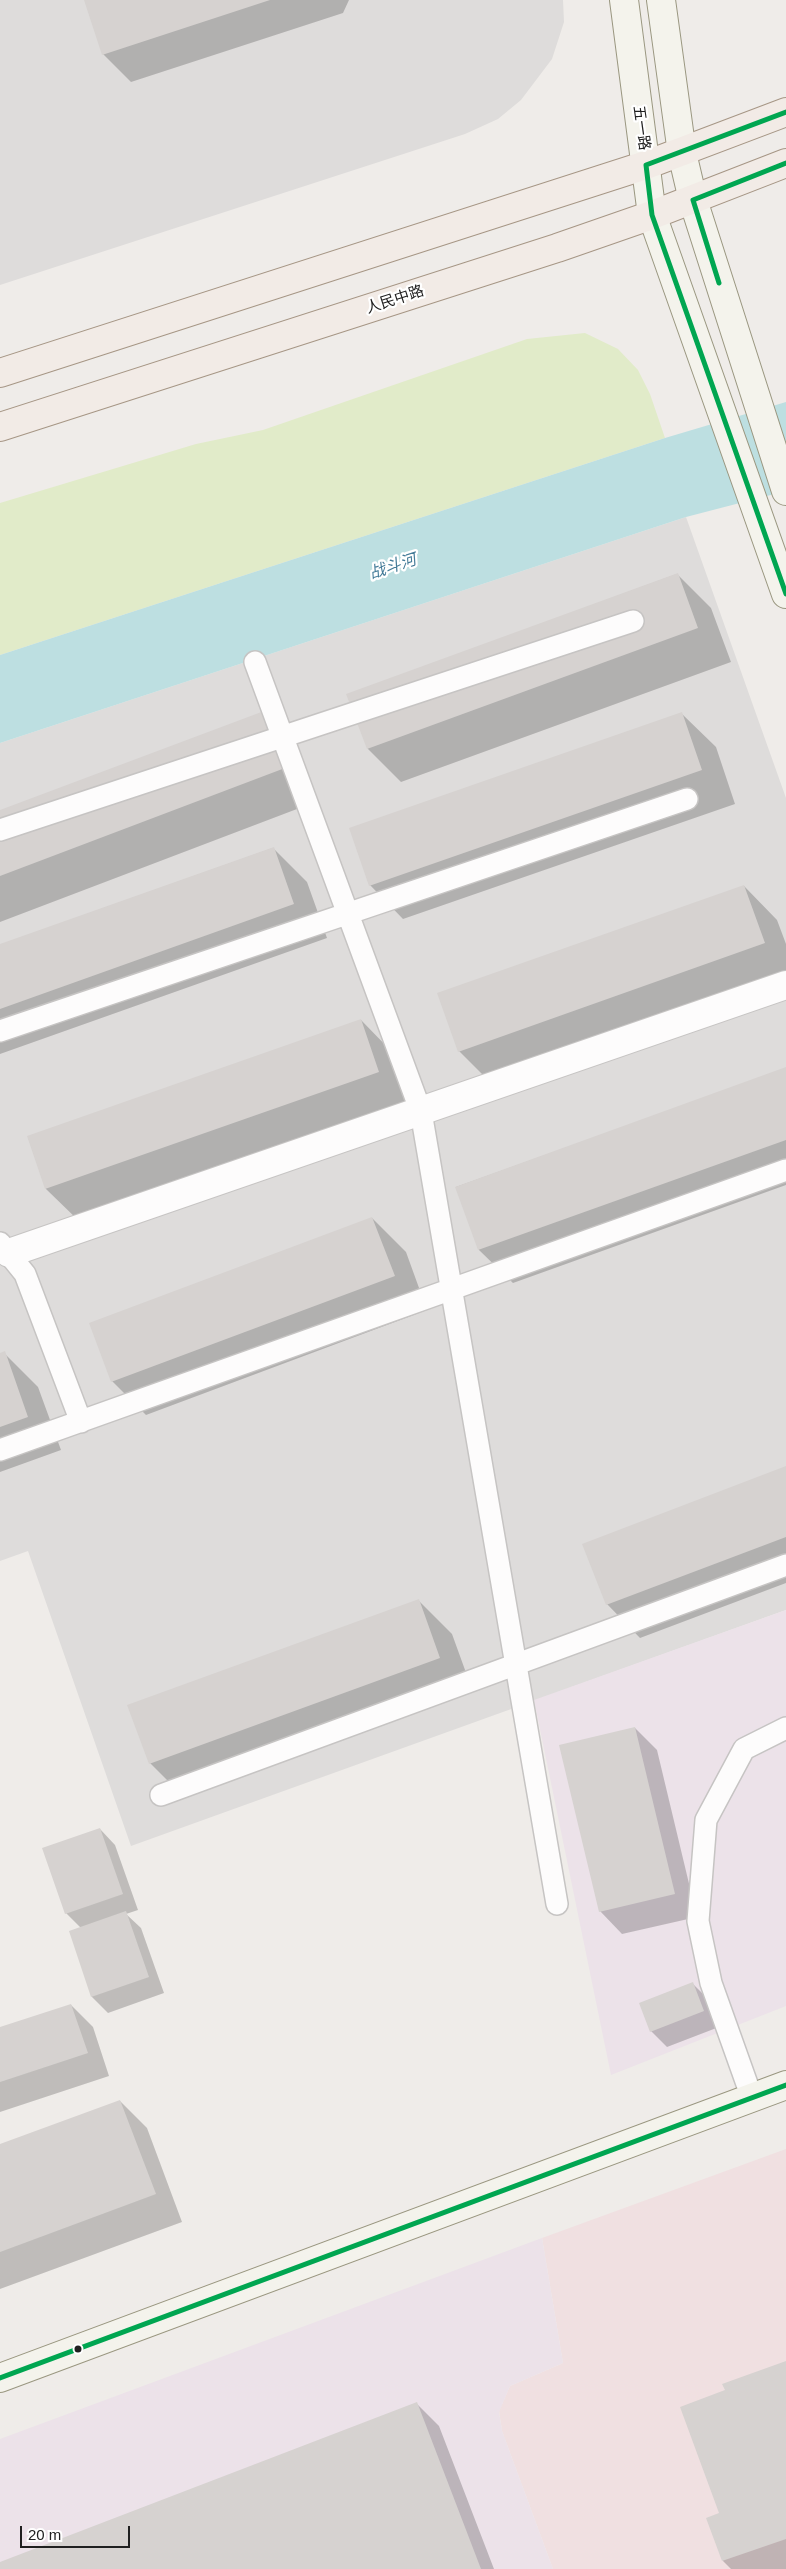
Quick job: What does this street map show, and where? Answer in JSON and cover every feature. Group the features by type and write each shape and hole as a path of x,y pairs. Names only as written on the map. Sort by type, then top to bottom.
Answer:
{"main road":[{"name":"五一路","path":"624,0 652,216 786,594"},
{"path":"661,0 682,153 693,200 786,491"},
{"path":"0,373 646,166 786,112"},
{"name":"人民中路","path":"0,427 557,248 652,216 786,163"},
{"path":"0,2378 786,2085"}],"street":[{"path":"4,1248 421,1112 786,986"}],"lane":[{"path":"0,830 283,738 632,621"},
{"path":"255,662 421,1112 557,1904"},
{"path":"0,1031 687,799"},
{"path":"0,1450 786,1170"},
{"path":"4,1248 25,1274 81,1422"},
{"path":"161,1795 786,1565"},
{"path":"752,2098 711,1983 698,1921 706,1820 744,1749 786,1728"}],"shaded area":[{"path":"0,0 563,0 564,22 552,59 521,100 498,119 465,134 0,285"},
{"path":"686,517 786,798 786,1610 131,1846 28,1551 0,1561 0,743"},
{"path":"786,1610 786,2006 611,2075 534,1700"},
{"path":"786,2149 786,2569 553,2569 502,2431 499,2411 510,2386 563,2363 542,2238"},
{"path":"542,2238 563,2363 510,2386 499,2412 502,2431 553,2569 0,2569 0,2439"}],"green space":[{"path":"585,333 618,349 638,370 650,394 665,438 0,655 0,503 196,444 263,430 527,339"}],"water":[{"name":"战斗河","path":"786,402 786,491 686,517 0,743 0,655 665,438"}],"building":[{"path":"84,0 270,0 102,55"},
{"path":"678,573 698,628 367,749 346,694"},
{"path":"264,711 285,768 0,876 0,810"},
{"path":"682,712 702,770 369,886 349,828"},
{"path":"274,847 294,904 0,1009 0,944"},
{"path":"744,885 765,943 458,1052 437,993"},
{"path":"361,1019 379,1072 45,1189 27,1136"},
{"path":"786,1067 786,1140 478,1250 455,1187"},
{"path":"372,1217 395,1276 111,1382 89,1323"},
{"path":"5,1351 28,1417 0,1427 0,1353"},
{"path":"786,1466 786,1537 606,1605 582,1544"},
{"path":"419,1599 440,1658 149,1764 127,1705"},
{"path":"635,1727 675,1894 599,1912 559,1745"},
{"path":"100,1828 123,1894 65,1914 42,1848"},
{"path":"126,1911 149,1977 91,1997 69,1931"},
{"path":"693,1982 704,2011 650,2032 639,2003"},
{"path":"71,2004 88,2053 0,2082 0,2027"},
{"path":"120,2100 156,2194 0,2252 0,2144"},
{"path":"786,2361 786,2539 722,2561 706,2518 719,2513 680,2407 725,2390 722,2384"},
{"path":"417,2402 481,2569 0,2569 0,2562"}],"transit line":[{"path":"786,112 646,165 652,215 786,594"},
{"path":"719,283 693,200 786,163"},
{"path":"0,2378 786,2085"}]}
